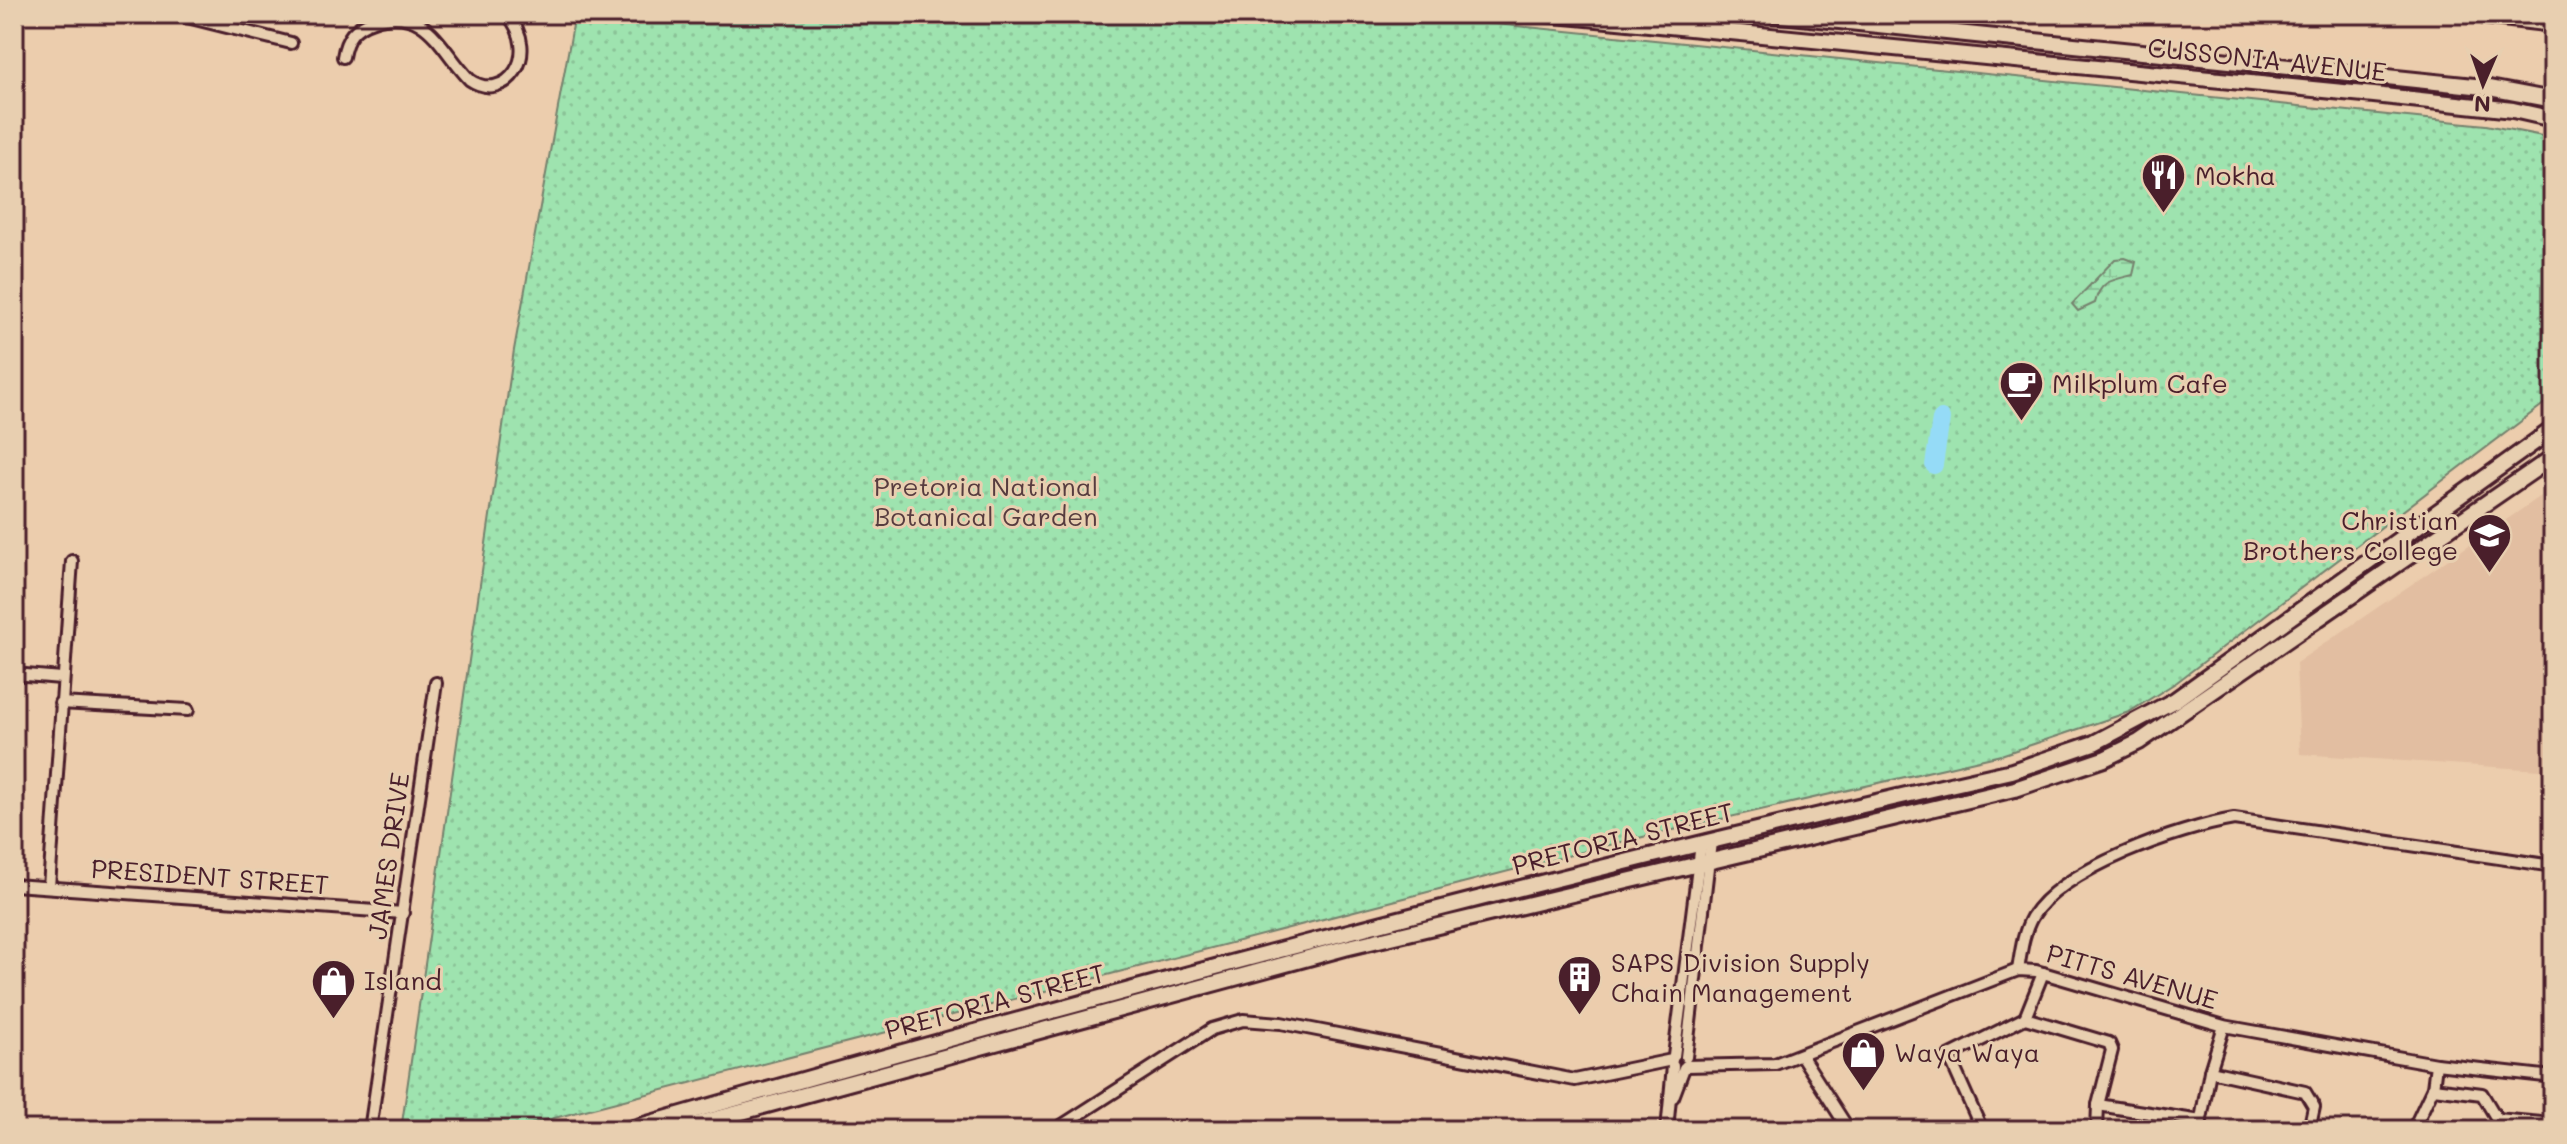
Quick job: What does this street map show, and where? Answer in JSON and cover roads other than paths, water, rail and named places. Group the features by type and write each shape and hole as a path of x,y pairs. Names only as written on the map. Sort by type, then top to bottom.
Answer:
{"highway":[{"path":"2491,15 2553,22"},
{"path":"2491,15 2553,29"}],"main road":[{"name":"CUSSONIA AVENUE","path":"1546,14 2404,98 2513,110 2553,119"},
{"name":"CUSSONIA AVENUE","path":"1771,14 2484,87 2553,100"},
{"name":"PRETORIA STREET","path":"626,1130 973,1031 1343,933 2012,771 2094,743 2175,700 2553,429"},
{"name":"PRETORIA STREET","path":"675,1130 1345,948 2015,789 2104,759 2184,713 2553,457"}],"street":[{"path":"175,14 291,43"},
{"path":"343,57 348,38 358,28 384,18 405,17 429,29 474,83 492,86 513,74 523,53 522,37 507,14"},
{"path":"49,887 61,678 72,561"},
{"path":"14,674 61,678"},
{"name":"JAMES DRIVE","path":"370,1130 436,683"},
{"path":"60,703 188,710"},
{"path":"2018,970 2028,925 2045,900 2055,892 2122,856 2217,822 2234,819 2553,866"},
{"path":"1667,1130 1680,1062 1706,843"},
{"name":"PRESIDENT STREET","path":"14,885 403,913"},
{"name":"PITTS AVENUE","path":"1680,1062 1713,1068 1761,1066 1801,1055 2018,970 2043,973 2224,1026 2436,1064 2553,1077"},
{"path":"2025,1018 2043,973"},
{"path":"1982,1130 1949,1056 2025,1018 2105,1039 2109,1043 2112,1050 2098,1105 2097,1130"},
{"path":"1055,1130 1212,1029 1233,1021 1281,1023 1575,1080 1680,1062"},
{"path":"2098,1105 2200,1126 2210,1071 2224,1026"},
{"path":"1801,1055 1849,1130"},
{"path":"2413,1130 2433,1088 2436,1064"},
{"path":"2210,1071 2305,1092 2314,1107 2309,1130"},
{"path":"2433,1088 2482,1094 2497,1119 2553,1124"}],"waterway":[{"path":"1934,465 1941,419"}],"place":[{"name":"Mokha","path":"2164,215"},
{"name":"Milkplum Cafe","path":"2021,423"},
{"name":"Christian Brothers College","path":"2489,575"},
{"name":"SAPS Division Supply Chain Management","path":"1580,1017"},
{"name":"Island","path":"333,1020"},
{"name":"Waya Waya","path":"1863,1092"}],"park label":[{"name":"Pretoria National Botanical Garden","path":"986,502"}]}
